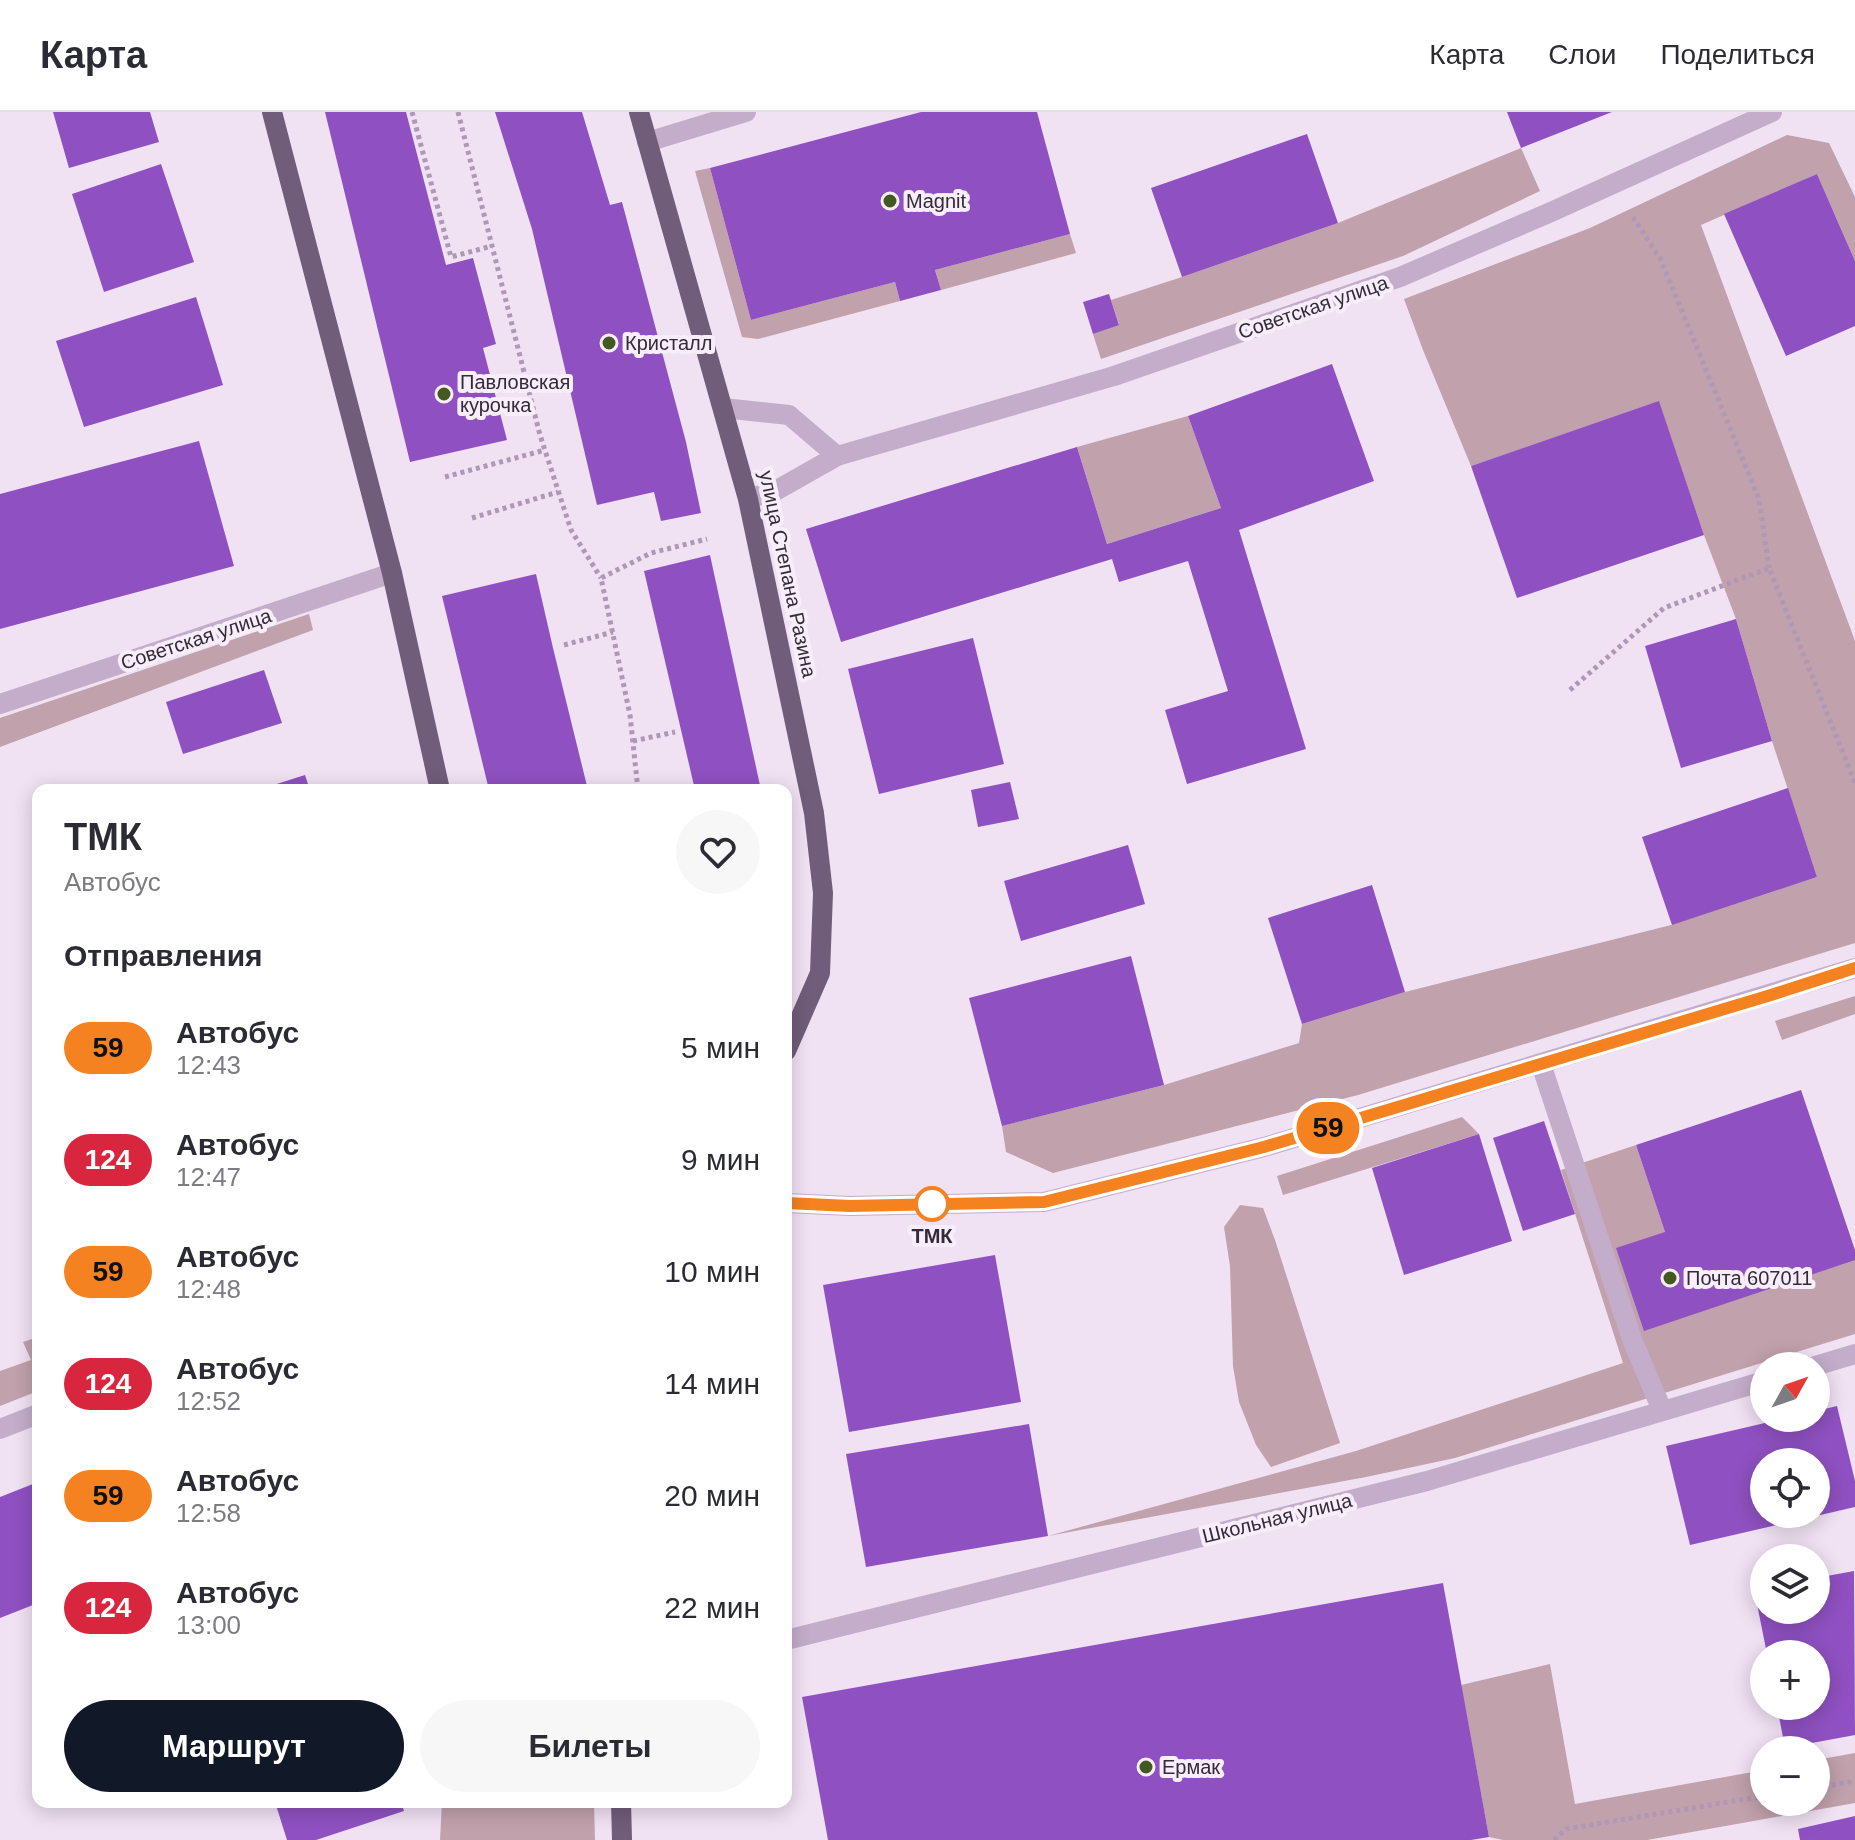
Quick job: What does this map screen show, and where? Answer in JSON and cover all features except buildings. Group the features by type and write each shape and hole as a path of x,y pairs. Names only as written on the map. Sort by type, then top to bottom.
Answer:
{"main road":[{"path":"272,112 392,573 439,784"},
{"name":"улица Степана Разина","path":"639,112 748,499 814,813 823,893 820,973 792,1037"},
{"path":"621,1808 622,1840"}],"street":[{"path":"647,142 746,112"},
{"name":"Советская улица","path":"748,499 777,490 837,456 1114,376 1400,277 1611,185 1734,120 1772,112"},
{"path":"723,408 789,415 837,456"},
{"name":"Советская улица","path":"0,704 392,573"},
{"path":"792,1203 850,1206 1044,1202 1264,1147 1855,968"},
{"path":"1541,1064 1633,1342 1662,1410"},
{"path":"1830,1364 1854,1360"},
{"name":"Школьная улица","path":"792,1639 1427,1481 1750,1385"},
{"path":"0,1429 32,1416"}],"path":[{"path":"412,112 451,257 492,246"},
{"path":"458,112 540,435 571,530 601,578 630,715 637,784"},
{"path":"1611,185 1661,260 1759,499 1769,568 1855,783"},
{"path":"445,477 545,450"},
{"path":"472,518 558,492"},
{"path":"601,578 651,553 707,539"},
{"path":"1570,690 1664,608 1769,568"},
{"path":"564,645 613,632"},
{"path":"633,741 675,732"},
{"path":"1830,1785 1855,1781"},
{"path":"1554,1840 1566,1829 1750,1798"}],"shaded area":[{"path":"1787,135 1829,143 1855,197 1855,261 1817,174 1701,225 1855,641 1855,943 1358,1095 1053,1173 1006,1152 1002,1126 1164,1085 1299,1043 1302,1024 1405,992 1671,925 1817,877 1736,619 1659,402 1471,466 1404,299 1590,228"},
{"path":"1521,148 1540,191 1403,256 1101,359 1093,334 1119,324 1111,300 1338,223"},
{"path":"710,168 751,320 895,282 900,301 758,339 742,337 695,171"},
{"path":"1070,234 1076,253 941,290 935,270"},
{"path":"1188,416 1221,508 1107,544 1077,447"},
{"path":"309,614 313,630 0,747 0,718"},
{"path":"1855,996 1855,1014 1782,1040 1775,1021"},
{"path":"1462,1117 1479,1134 1283,1195 1277,1176"},
{"path":"1636,1145 1665,1232 1855,1260 1855,1334 1797,1352 1750,1352 1750,1367 1455,1458 1048,1536 1356,1451 1623,1363 1561,1170"},
{"path":"1240,1205 1263,1208 1340,1443 1271,1467 1256,1445 1239,1402 1233,1366 1230,1266 1224,1227"},
{"path":"32,1339 32,1393 0,1406 0,1371 31,1360 23,1342"},
{"path":"1550,1664 1575,1804 1750,1773 1750,1816 1782,1816 1647,1840 1503,1840 1489,1837 1461,1685"},
{"path":"1855,1753 1855,1803 1830,1807 1830,1757"},
{"path":"442,1808 594,1808 595,1840 440,1840"}],"bus line":[{"name":"59","path":"792,1203 850,1206 1044,1202 1264,1147 1855,968"}],"place":[{"name":"Magnit","path":"890,201"},
{"name":"Кристалл","path":"609,343"},
{"name":"Павловская курочка","path":"444,394"},
{"name":"ТМК","path":"932,1204"},
{"name":"Почта 607011","path":"1670,1278"},
{"name":"Ермак","path":"1146,1767"}]}
